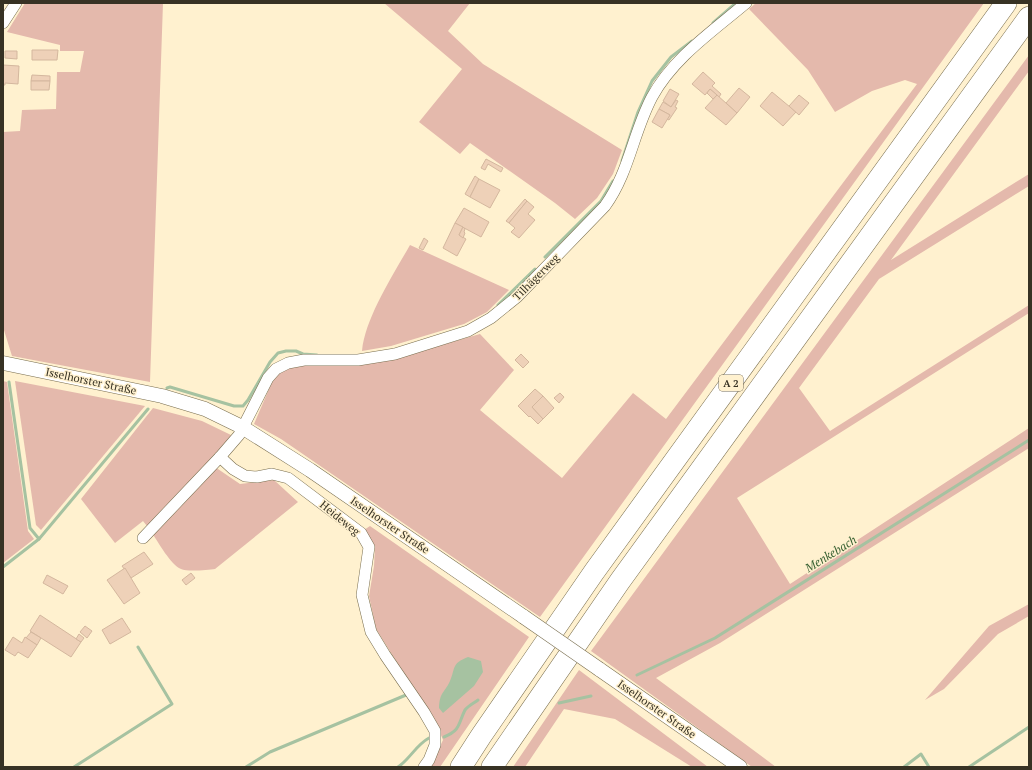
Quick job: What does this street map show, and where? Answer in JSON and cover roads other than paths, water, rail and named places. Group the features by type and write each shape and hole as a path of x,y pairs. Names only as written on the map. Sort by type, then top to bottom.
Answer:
{"highway":[{"name":"A 2","path":"461,767 594,572 1006,3"},
{"name":"A 2","path":"492,767 620,581 1029,17"}],"street":[{"path":"3,23 16,3"},
{"name":"Tilhägerweg","path":"242,427 268,378 276,369 288,363 304,360 358,360 395,354 480,326 517,297 605,206 615,192 643,119 662,80 686,54 746,3"},
{"name":"Isselhorster Straße","path":"3,364 162,396 205,409 242,427 298,462 740,767"},
{"path":"143,538 220,457 239,435 242,427"},
{"name":"Heideweg","path":"220,457 233,469 245,476 257,477 272,474 288,478 361,533 369,547 362,595 371,632 435,730 435,745 429,760 424,767"}],"waterway":[{"path":"713,23 736,3"},
{"path":"622,161 638,112 652,81 671,57 692,41"},
{"path":"545,257 601,201 613,181"},
{"path":"498,305 535,269"},
{"path":"167,388 170,387 234,406 243,406 270,362 278,353 296,351 303,354 317,355"},
{"path":"9,382 30,528 39,539"},
{"path":"3,567 39,539 148,409"},
{"name":"Menkebach","path":"637,675 715,638 1029,440"},
{"path":"74,767 172,704 138,647"},
{"path":"246,767 270,752 406,695"},
{"name":"Menkebach","path":"559,703 591,696"},
{"name":"Menkebach","path":"444,737 456,729 465,710 478,700"},
{"path":"969,767 1029,727"},
{"name":"Menkebach","path":"398,767 420,744 429,738"},
{"path":"904,767 921,754 929,767"}]}
